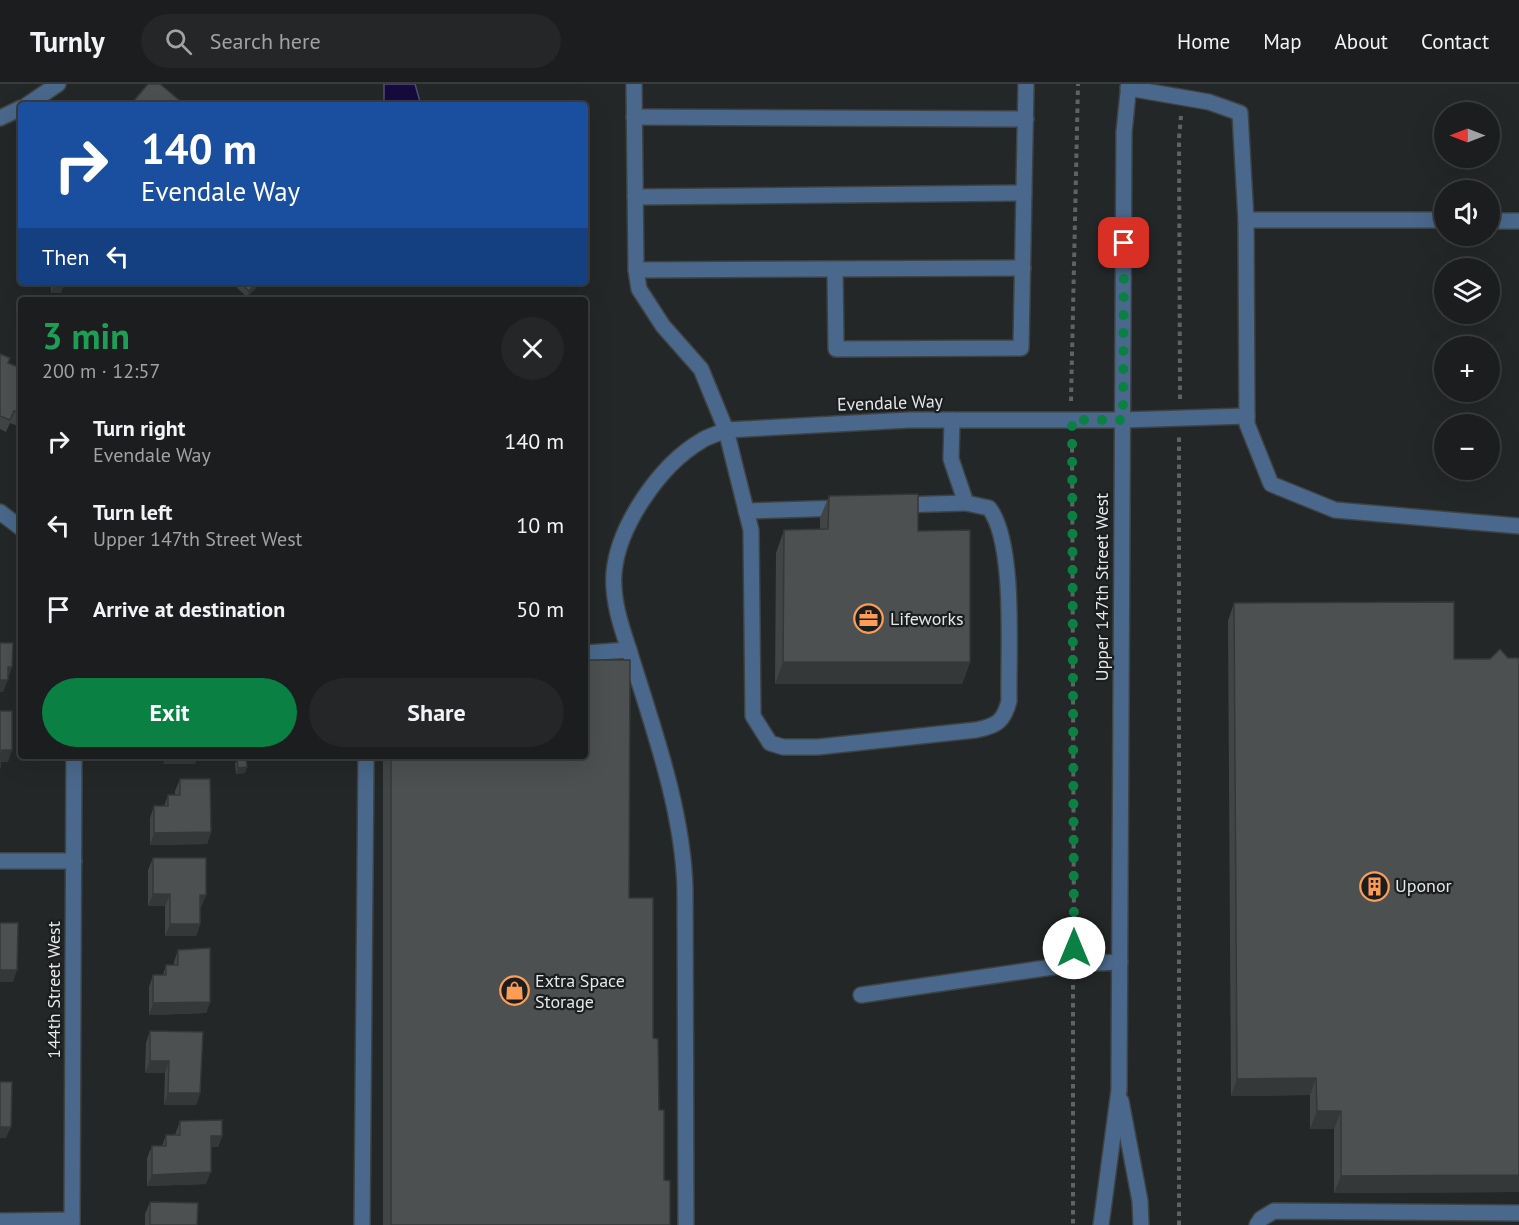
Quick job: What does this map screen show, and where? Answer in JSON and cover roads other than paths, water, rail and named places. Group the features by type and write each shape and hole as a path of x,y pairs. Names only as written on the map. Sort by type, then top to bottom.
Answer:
{"street":[{"path":"31,102 58,84"},
{"path":"634,84 636,270 639,289 663,326 701,369 726,430 751,530 753,716 770,743 783,747 818,747 976,730 988,728 1005,717 1009,700 1006,550 998,520 989,508 966,503 885,506"},
{"path":"835,269 836,349 1021,348 1026,84"},
{"path":"1129,86 1209,102 1240,113 1246,220 1247,424 1271,484 1335,510 1519,526"},
{"name":"Upper 147th Street West","path":"1101,1225 1119,1090 1124,132 1129,86"},
{"path":"0,118 18,109"},
{"path":"634,117 1026,119"},
{"path":"635,197 1024,193"},
{"path":"1246,220 1434,220"},
{"path":"1500,220 1519,221"},
{"path":"636,270 1023,268"},
{"name":"Evendale Way","path":"726,430 909,420 1123,420 1247,416"},
{"path":"952,420 951,459 966,503"},
{"path":"686,1225 684,863 655,735 618,615 614,573 621,538 634,513 666,471 700,441 726,430"},
{"path":"746,511 862,507"},
{"path":"0,512 18,526"},
{"path":"588,653 629,650"},
{"name":"144th Street West","path":"72,1223 74,759"},
{"path":"362,1225 366,759"},
{"path":"0,861 74,861"},
{"path":"861,995 1073,964 1120,962"},
{"name":"Upper 147th Street West","path":"1119,1090 1140,1201 1141,1225"},
{"path":"1257,1225 1261,1219 1274,1211 1519,1213"},
{"path":"0,1221 72,1223"}],"place":[{"name":"Lifeworks","path":"869,619"},
{"name":"Uponor","path":"1374,886"},
{"name":"Extra Space Storage","path":"514,991"}]}
